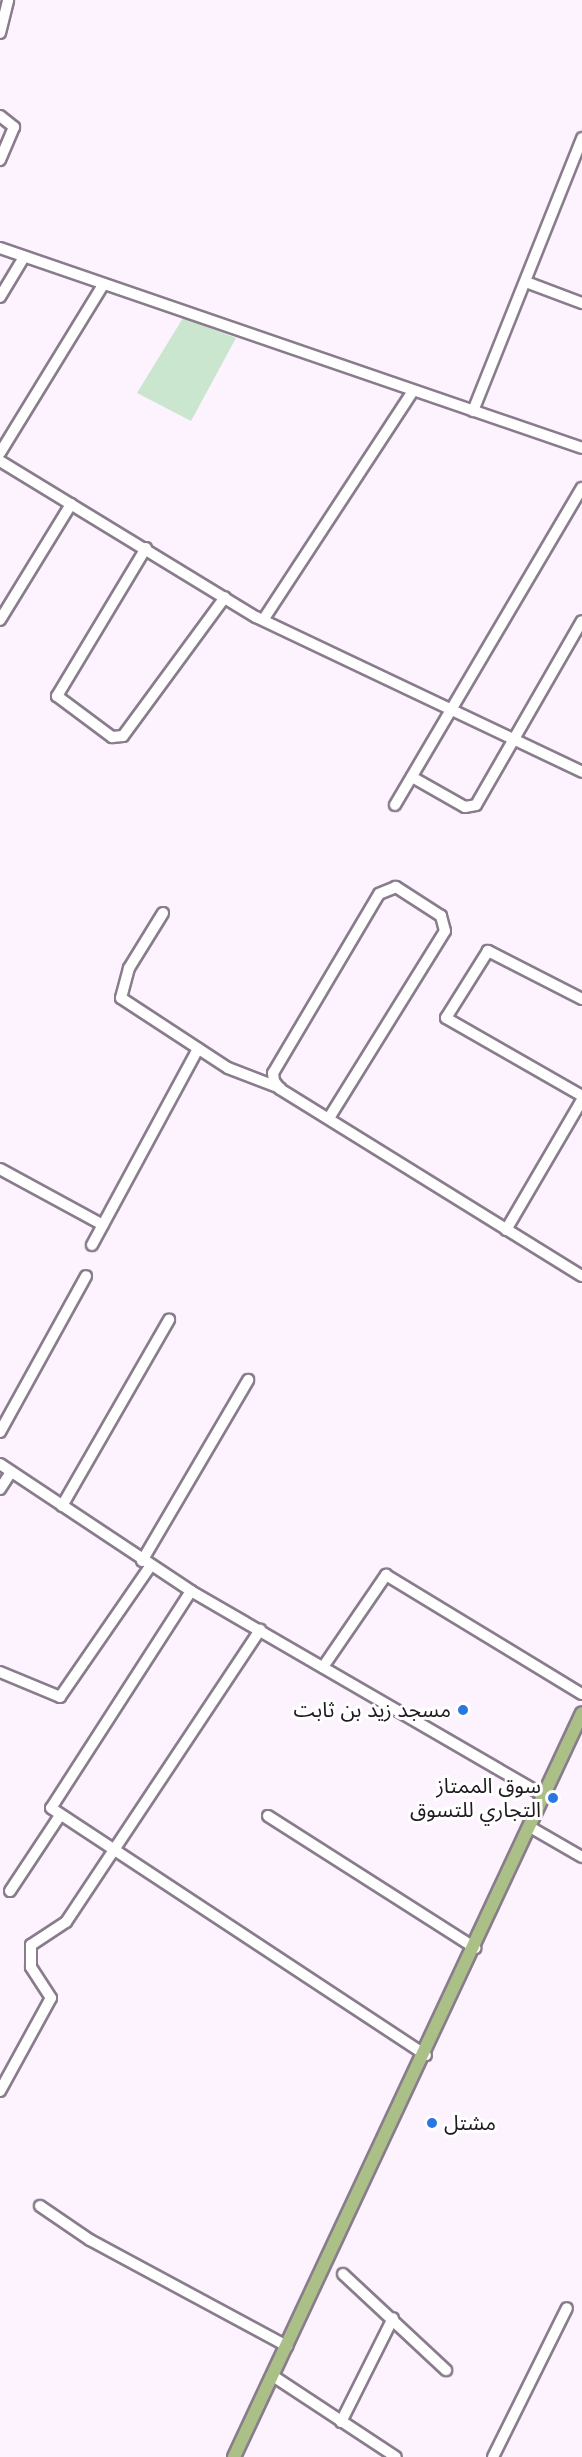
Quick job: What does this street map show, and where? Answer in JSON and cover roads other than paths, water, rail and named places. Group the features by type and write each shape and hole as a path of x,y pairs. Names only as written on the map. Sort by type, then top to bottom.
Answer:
{"main road":[{"path":"234,2457 426,2055 582,1713"}],"street":[{"path":"0,33 8,0"},
{"path":"0,116 14,127 0,160"},
{"path":"473,411 582,138"},
{"path":"0,248 582,448"},
{"path":"0,297 24,257"},
{"path":"526,282 582,303"},
{"path":"0,453 103,285"},
{"path":"265,617 413,391"},
{"path":"0,461 225,597 582,772"},
{"path":"395,805 582,488"},
{"path":"0,620 71,504"},
{"path":"146,548 57,696 112,737 123,736 225,597"},
{"path":"412,777 471,808 515,740 582,621"},
{"path":"280,1089 273,1073 379,894 396,887 441,916 445,931 329,1118"},
{"path":"163,914 129,968 121,998 250,1080 280,1089 329,1118 582,1276"},
{"path":"582,999 488,951 446,1018 582,1095"},
{"path":"93,1245 198,1049"},
{"path":"506,1230 582,1100"},
{"path":"0,1169 104,1225"},
{"path":"0,1432 86,1276"},
{"path":"62,1506 169,1320"},
{"path":"0,1672 60,1697 146,1563 248,1380"},
{"path":"0,1464 191,1591 545,1796"},
{"path":"0,1489 11,1472"},
{"path":"323,1667 386,1575 582,1694"},
{"path":"191,1591 52,1801 59,1817 426,2055"},
{"path":"0,2091 51,1998 31,1967 31,1945 66,1922 260,1630"},
{"path":"268,1816 475,1948"},
{"path":"10,1892 59,1817"},
{"path":"530,1827 582,1857"},
{"path":"40,2206 90,2240 287,2346"},
{"path":"343,2274 393,2318 446,2370"},
{"path":"493,2457 567,2308"},
{"path":"341,2422 393,2318"},
{"path":"273,2376 396,2457"}],"place":[{"name":"مسجد زيد بن ثابت","path":"463,1710"},
{"name":"سوق الممتاز التجاري للتسوق","path":"553,1798"},
{"name":"مشتل","path":"432,2123"}]}
